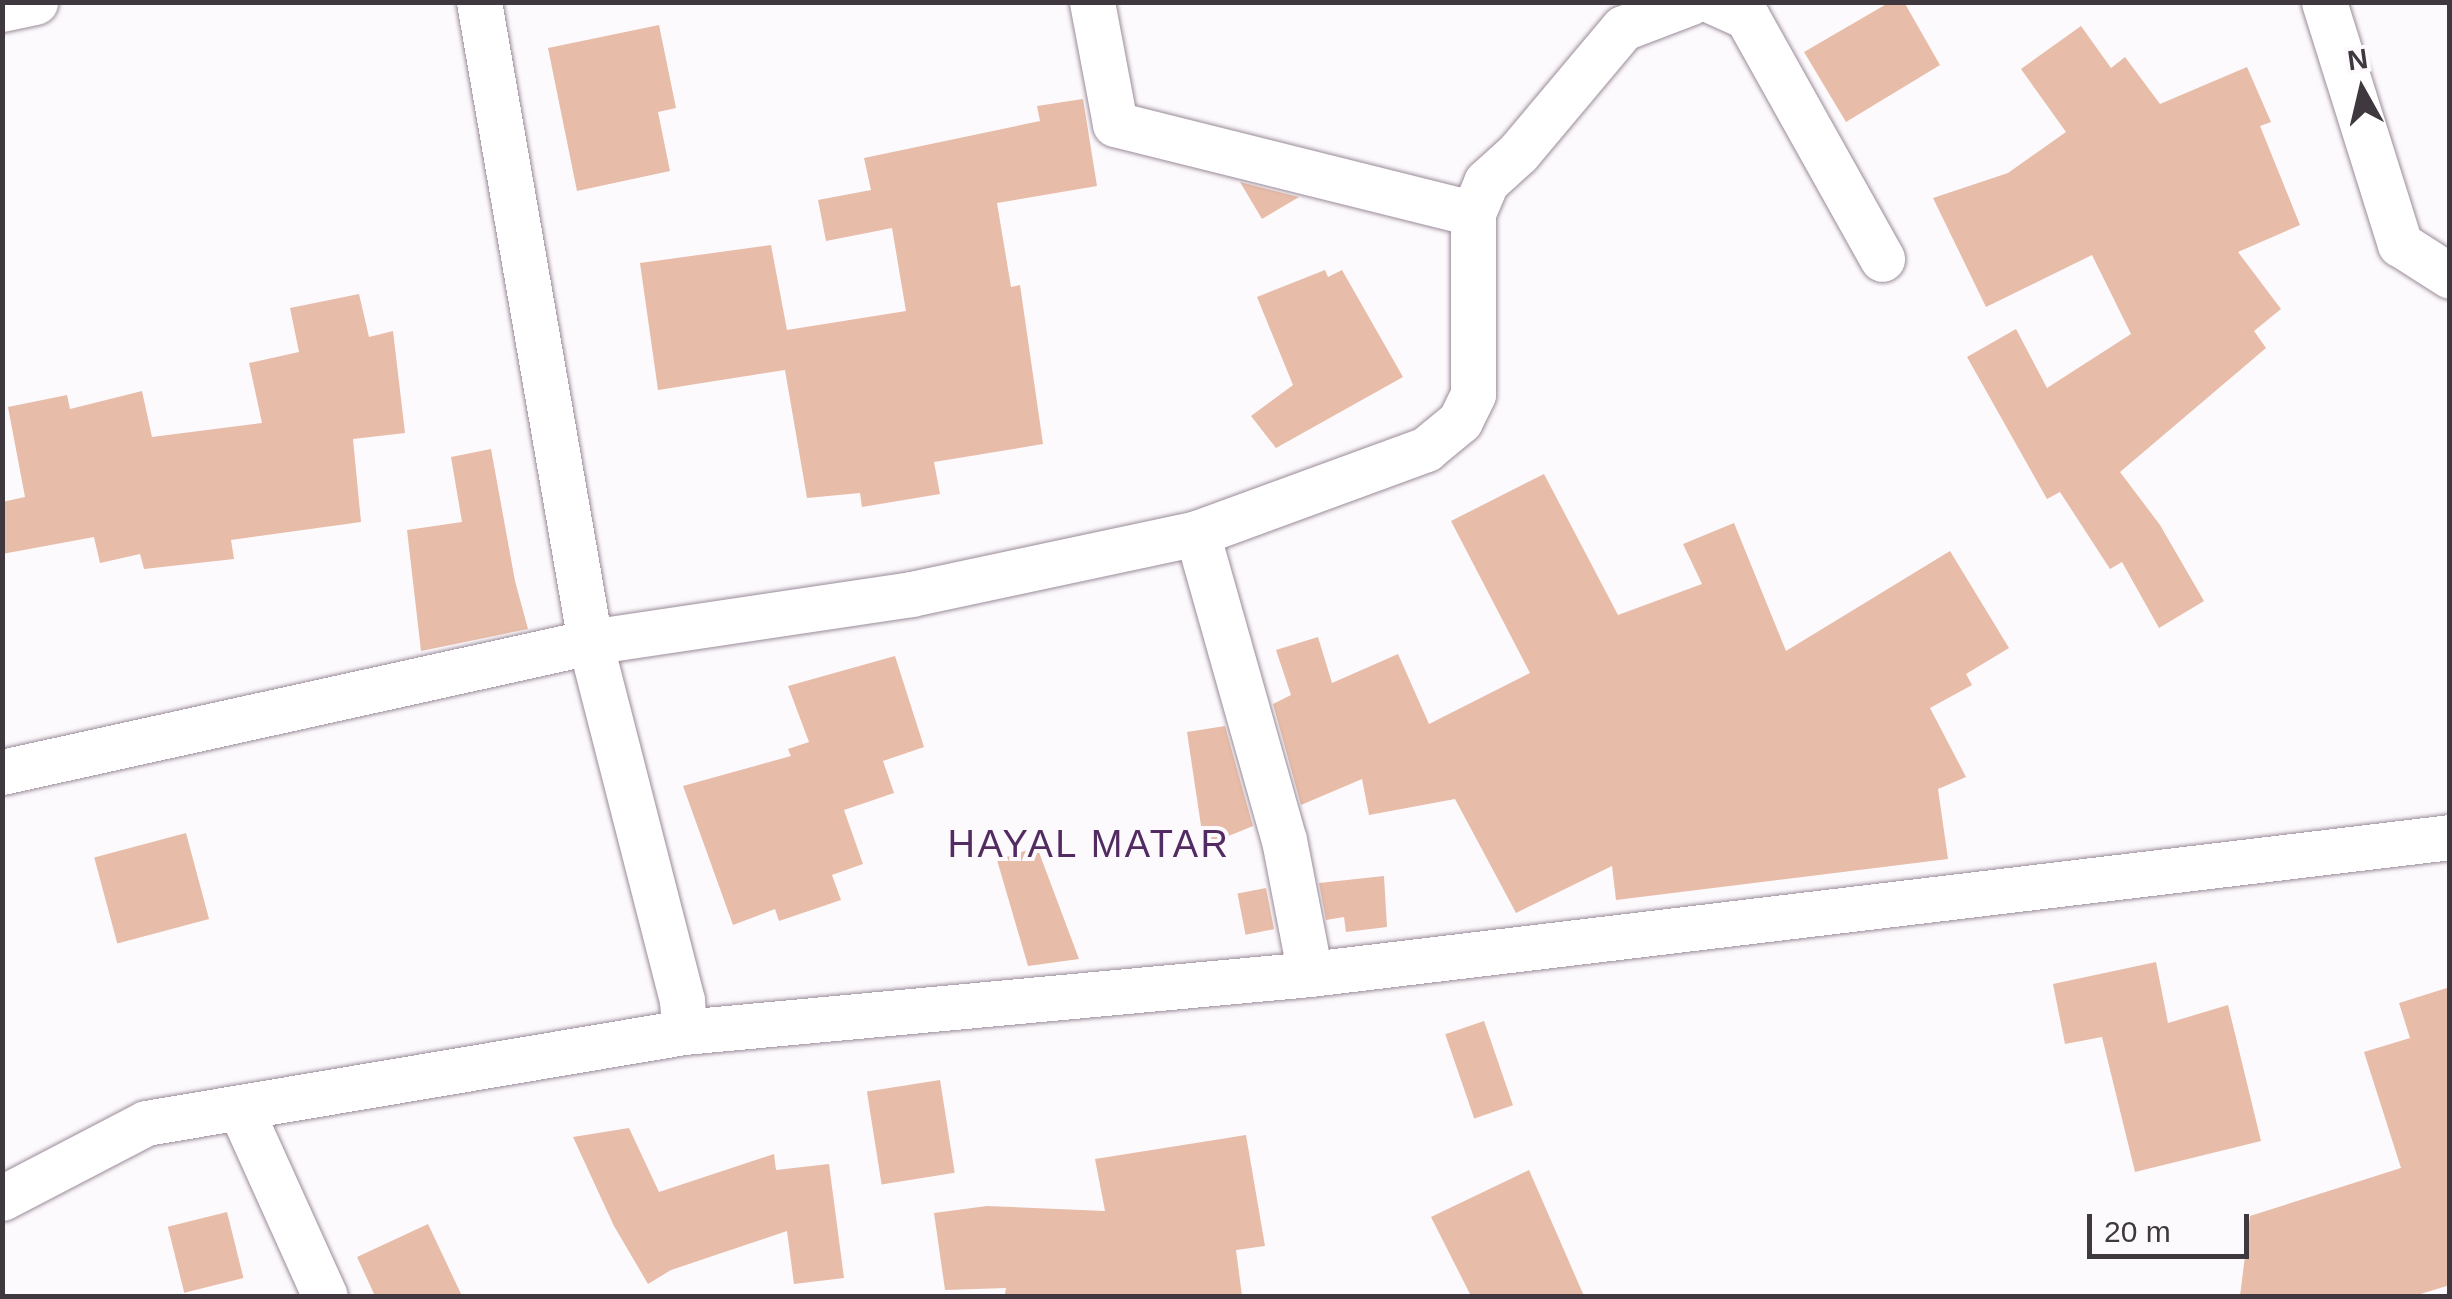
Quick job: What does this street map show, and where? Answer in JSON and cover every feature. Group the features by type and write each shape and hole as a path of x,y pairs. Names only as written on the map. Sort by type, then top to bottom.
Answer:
{"street":[{"path":"2,9 35,2"},
{"path":"479,2 590,642 682,1000 684,1032"},
{"path":"1092,2 1115,124 1473,212"},
{"path":"2,772 590,642 910,594 1197,533 1426,448 1460,421 1474,394 1473,212 1486,182 1518,153 1623,28 1692,2"},
{"path":"1714,2 1747,17 1882,259"},
{"path":"2324,2 2400,244 2450,276"},
{"path":"1197,533 1284,840 1310,974"},
{"path":"2,1198 146,1123 684,1032 1310,974 2450,837"},
{"path":"240,1108 325,1296"}],"building":[{"path":"1890,2 1904,2 1940,65 1846,122 1804,52"},
{"path":"659,25 676,108 658,112 670,171 577,191 548,48"},
{"path":"2081,26 2111,68 2125,57 2160,104 2247,67 2271,122 2260,126 2300,225 2238,252 2281,309 2254,331 2266,348 2120,472 2160,525 2204,601 2159,628 2122,562 2110,569 2060,492 2047,499 1967,357 2016,329 2047,388 2131,334 2092,255 1986,307 1933,198 2008,173 2066,132 2021,69"},
{"path":"1083,99 1097,186 997,203 1011,287 1020,285 1043,444 934,462 940,494 862,507 860,493 807,498 785,370 658,390 640,263 771,245 787,330 906,311 892,228 826,241 818,200 871,190 864,158 1040,121 1037,106"},
{"path":"1240,182 1299,197 1262,219"},
{"path":"1325,270 1328,277 1342,270 1403,377 1276,448 1251,416 1293,385 1257,297"},
{"path":"359,294 369,337 393,331 405,433 353,439 361,522 231,540 234,559 144,569 140,554 100,563 94,537 2,554 2,502 25,497 8,407 67,395 70,409 142,391 152,437 262,423 249,363 299,352 290,308"},
{"path":"491,449 515,581 528,629 421,651 407,530 462,522 451,457"},
{"path":"1544,474 1618,615 1702,584 1683,544 1734,523 1786,651 1950,551 2009,648 1966,674 1972,685 1930,708 1966,777 1938,789 1948,859 1616,900 1612,866 1516,913 1455,799 1369,815 1362,779 1301,805 1273,704 1291,695 1276,650 1318,637 1332,683 1398,654 1429,724 1530,673 1451,521"},
{"path":"895,656 924,747 883,761 894,793 844,810 863,864 832,875 841,900 779,921 775,909 733,925 683,786 791,756 788,749 809,742 788,686"},
{"path":"1225,726 1253,826 1204,846 1187,732"},
{"path":"186,833 209,919 117,944 94,858"},
{"path":"1037,847 1079,959 1028,966 997,860"},
{"path":"1384,876 1387,927 1346,932 1344,917 1326,920 1319,883"},
{"path":"1266,888 1274,929 1246,935 1238,894"},
{"path":"2156,962 2168,1023 2228,1005 2261,1141 2135,1172 2102,1037 2065,1044 2053,984"},
{"path":"2450,987 2450,1285 2414,1296 2240,1296 2250,1216 2401,1168 2364,1052 2410,1038 2399,1003"},
{"path":"1484,1021 1513,1105 1474,1118 1445,1034"},
{"path":"940,1080 955,1173 882,1184 867,1092"},
{"path":"629,1128 659,1192 774,1154 776,1170 829,1164 844,1278 794,1284 787,1231 671,1270 648,1284 614,1226 573,1137"},
{"path":"1246,1135 1265,1246 1236,1250 1242,1296 1079,1296 1005,1294 1006,1288 945,1290 934,1213 987,1206 1105,1211 1095,1159"},
{"path":"1529,1170 1584,1296 1471,1296 1431,1217"},
{"path":"227,1212 243,1278 184,1293 168,1227"},
{"path":"428,1224 462,1296 375,1296 357,1257"}],"district":[{"name":"HAYAL MATAR","path":"1089,845"}]}
